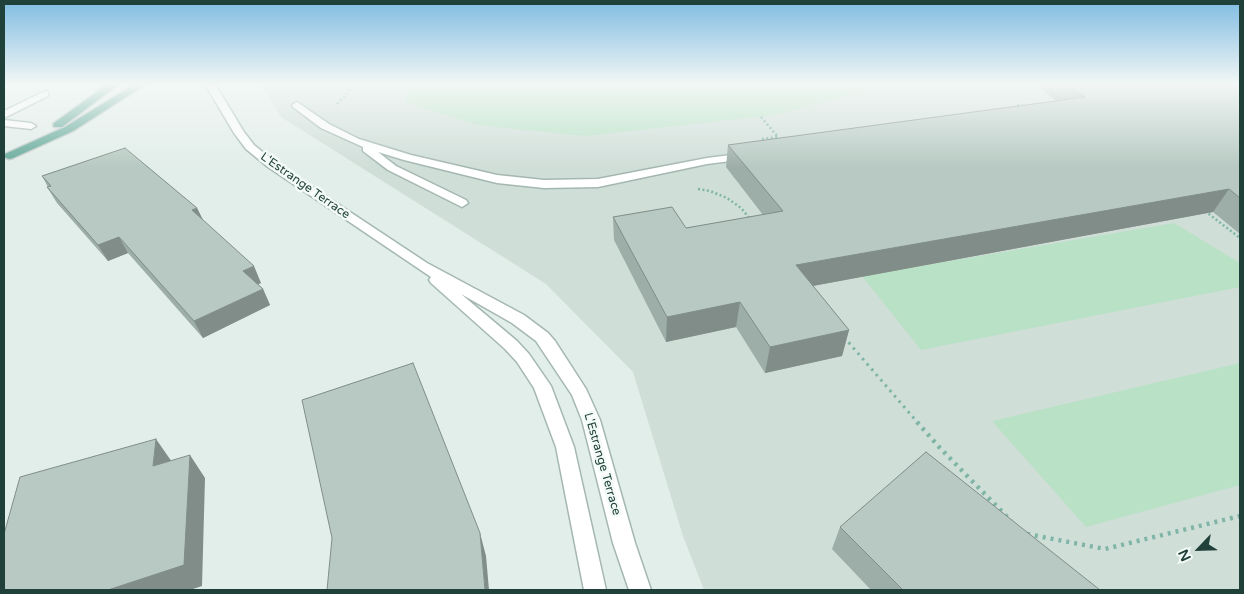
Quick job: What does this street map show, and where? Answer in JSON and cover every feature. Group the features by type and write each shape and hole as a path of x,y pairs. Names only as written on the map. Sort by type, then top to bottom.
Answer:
{"main road":[{"path":"6,158 77,112"},
{"path":"6,158 69,129 97,112"}],"street":[{"name":"L'Estrange Terrace","path":"225,112 250,147 272,165 422,266 497,306 528,325 542,337 558,357 580,394 595,433 624,542 640,590"},
{"path":"306,112 325,126 355,141 408,158 497,179 544,184 598,183 707,161 755,154"},
{"path":"4,122 31,126"},
{"path":"355,141 392,168 462,203"},
{"name":"L'Estrange Terrace","path":"422,266 479,319 511,345 523,358 548,398 565,447 595,590"},
{"path":"479,319 497,306"}],"path":[{"path":"696,188 727,198 741,208 754,224"},
{"path":"1203,210 1240,238"},
{"path":"839,330 940,448 1017,526"},
{"path":"1024,534 1105,549 1240,516"}],"shaded area":[{"path":"278,112 1240,112 1240,590 704,590 683,536 633,372 546,284 281,117"}],"green space":[{"path":"436,112 787,112 774,115 586,136 477,125"},
{"path":"1174,223 1240,263 1240,287 921,350 862,276"},
{"path":"1240,363 1240,485 1086,527 992,421"}],"building":[{"path":"976,112 1240,112 1240,198 1229,189 796,265 849,330 770,347 740,302 667,317 613,217 672,207 686,228 783,211 728,145"},
{"path":"125,148 197,208 192,210 254,266 243,271 263,289 194,321 119,237 98,245 47,187 51,186 42,176"},
{"path":"413,363 480,533 485,590 327,590 332,538 302,400"},
{"path":"156,439 153,466 190,455 184,565 108,590 4,590 4,534 20,477"},
{"path":"926,452 1100,590 903,590 840,527"}]}
